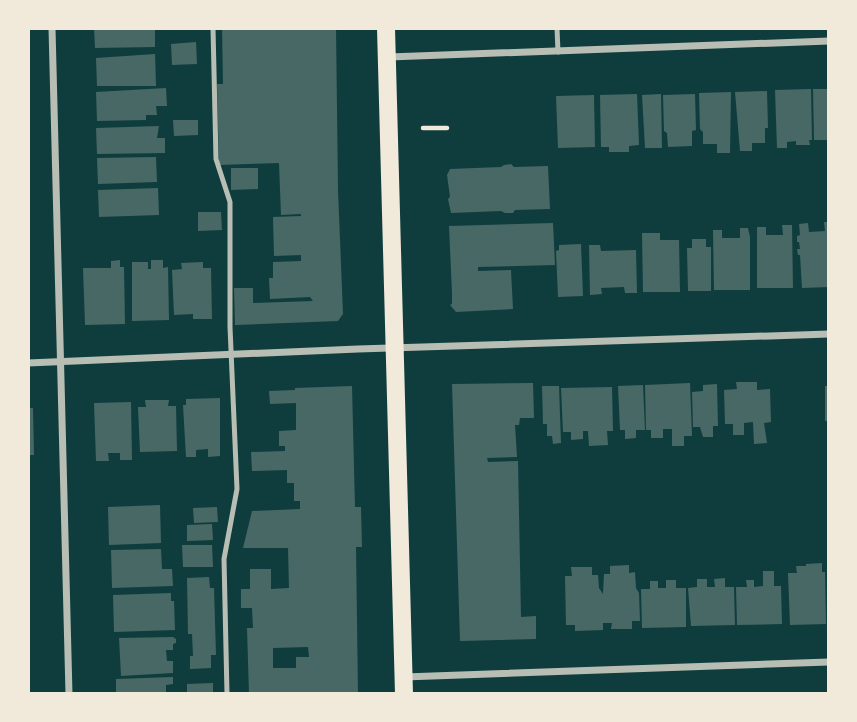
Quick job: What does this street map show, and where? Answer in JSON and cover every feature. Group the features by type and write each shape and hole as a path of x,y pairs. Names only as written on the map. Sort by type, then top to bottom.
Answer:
{"main road":[{"path":"386,28 404,685"}],"street":[{"path":"52,28 69,694"},
{"path":"386,58 829,41"},
{"path":"28,363 829,334"},
{"path":"404,685 829,662"}],"lane":[{"path":"213,28 216,159 230,202 231,354 237,489 224,559 227,694"},
{"path":"557,28 558,52"}],"path":[{"path":"423,128 447,128"}],"building":[{"path":"94,28 155,28 155,47 95,48"},
{"path":"222,28 336,28 343,314 338,321 235,325 234,288 253,288 253,303 313,301 310,297 270,299 269,278 273,278 273,262 301,261 301,255 274,256 273,217 301,216 281,215 279,163 219,165 217,84 223,84"},
{"path":"196,42 197,64 172,65 171,44"},
{"path":"155,54 156,86 97,86 96,58"},
{"path":"166,88 167,106 156,106 157,115 146,115 146,120 97,121 96,92"},
{"path":"811,89 810,145 796,145 796,141 787,142 787,148 777,148 775,90"},
{"path":"813,89 829,89 829,140 814,140"},
{"path":"767,91 768,128 765,128 765,143 752,143 752,151 740,151 735,92"},
{"path":"731,92 730,153 717,153 717,144 703,144 699,93"},
{"path":"637,94 639,145 629,146 629,152 609,152 609,147 601,147 600,95"},
{"path":"661,94 662,148 645,148 642,95"},
{"path":"695,94 696,130 692,131 692,146 668,147 667,133 664,131 663,95"},
{"path":"594,95 595,147 558,148 556,96"},
{"path":"173,120 198,120 198,135 174,136"},
{"path":"159,126 157,138 165,138 165,153 97,154 96,128"},
{"path":"156,157 157,182 98,184 97,158"},
{"path":"511,164 514,167 548,166 550,209 515,210 513,213 451,213 447,175 450,169 501,167"},
{"path":"231,168 258,168 258,189 231,190"},
{"path":"158,188 159,215 99,217 98,190"},
{"path":"198,212 221,212 222,230 198,231"},
{"path":"824,222 829,222 829,287 802,288 800,255 797,249 800,249 797,242 797,236 800,235 799,224 808,223 809,232 825,231"},
{"path":"553,223 555,265 478,267 478,271 511,270 513,309 456,312 450,305 452,293 449,226"},
{"path":"782,225 792,225 793,288 757,288 757,227 766,227 766,235 783,235"},
{"path":"740,228 748,228 750,237 750,290 714,290 713,230 722,230 722,238 740,238"},
{"path":"642,233 660,233 660,240 679,240 680,292 643,292"},
{"path":"692,239 706,239 706,247 711,247 711,291 688,291 687,248 692,248"},
{"path":"581,244 583,296 558,297 556,251 559,250 559,245"},
{"path":"589,245 600,245 601,251 636,250 637,293 625,293 624,287 601,288 602,294 590,295"},
{"path":"120,260 120,267 124,267 125,324 85,325 83,268 111,268 111,261"},
{"path":"151,260 163,260 163,268 168,267 169,320 132,321 132,262 148,262 148,269 151,269"},
{"path":"203,262 203,268 211,268 212,319 193,319 193,314 174,315 172,270 182,269 181,263"},
{"path":"736,382 757,382 757,390 770,389 771,422 764,423 767,443 754,444 753,422 744,423 744,435 733,435 733,424 725,424 724,390 737,389"},
{"path":"533,383 534,418 520,418 519,425 515,425 517,457 487,458 488,462 518,461 521,617 536,616 536,639 460,641 452,384"},
{"path":"690,383 692,436 684,436 684,446 672,446 672,429 663,429 663,438 651,438 651,430 646,430 645,385"},
{"path":"717,384 718,426 713,426 713,437 703,437 700,427 693,427 692,392 703,391 703,385"},
{"path":"643,385 645,430 636,430 636,438 625,439 625,430 620,430 618,386"},
{"path":"352,386 355,507 361,507 362,547 356,547 358,694 249,694 247,628 253,628 252,608 241,608 241,589 250,589 250,569 271,569 271,589 289,588 288,548 243,548 252,511 300,509 300,501 294,501 294,483 287,483 287,470 252,471 251,452 285,451 285,446 279,446 279,431 296,430 296,403 270,404 269,391","holes":["308,647 309,657 296,657 296,668 273,668 273,648"]},
{"path":"542,386 559,386 561,443 553,444 552,436 547,436 547,424 543,424"},
{"path":"825,386 829,386 829,421 825,421"},
{"path":"612,387 613,431 607,431 608,445 589,446 588,431 583,431 583,439 571,440 571,432 563,432 561,388"},
{"path":"220,398 220,456 208,457 208,449 196,450 196,457 186,457 183,405 186,405 186,399"},
{"path":"145,400 169,400 168,406 176,406 177,451 140,452 138,407 146,407"},
{"path":"131,402 132,460 120,460 120,453 108,453 109,461 96,461 94,403"},
{"path":"28,408 33,408 34,455 28,455"},
{"path":"160,505 161,543 109,545 108,507"},
{"path":"217,507 218,522 194,523 193,508"},
{"path":"212,524 213,540 187,541 187,525"},
{"path":"182,545 212,545 213,567 183,567"},
{"path":"161,549 162,569 172,569 173,586 112,588 111,550"},
{"path":"822,563 822,572 825,572 826,624 790,625 788,573 797,573 796,566"},
{"path":"629,565 629,573 635,572 639,593 640,621 632,621 632,629 611,629 612,623 603,623 603,630 575,631 575,625 566,625 565,576 572,576 571,567 592,567 592,575 598,575 599,588 603,594 604,574 610,574 610,566"},
{"path":"763,571 774,571 774,586 781,586 782,624 737,625 736,587 747,587 746,580 754,580 754,587 763,586"},
{"path":"209,577 210,588 214,588 216,655 211,655 211,668 190,669 190,656 193,656 192,634 188,634 187,578"},
{"path":"725,578 725,587 734,587 735,625 691,626 688,588 697,587 697,579 707,579 707,587 715,587 714,579"},
{"path":"666,580 676,580 676,588 686,588 686,627 642,628 641,589 650,589 650,581 658,581 658,588 666,588"},
{"path":"171,593 171,601 174,601 175,630 114,632 113,595"},
{"path":"173,637 176,643 173,644 173,650 166,650 167,661 173,661 173,673 121,676 119,638"},
{"path":"173,677 173,684 166,685 166,694 116,694 116,679"},
{"path":"213,683 213,694 187,694 187,684"}]}
